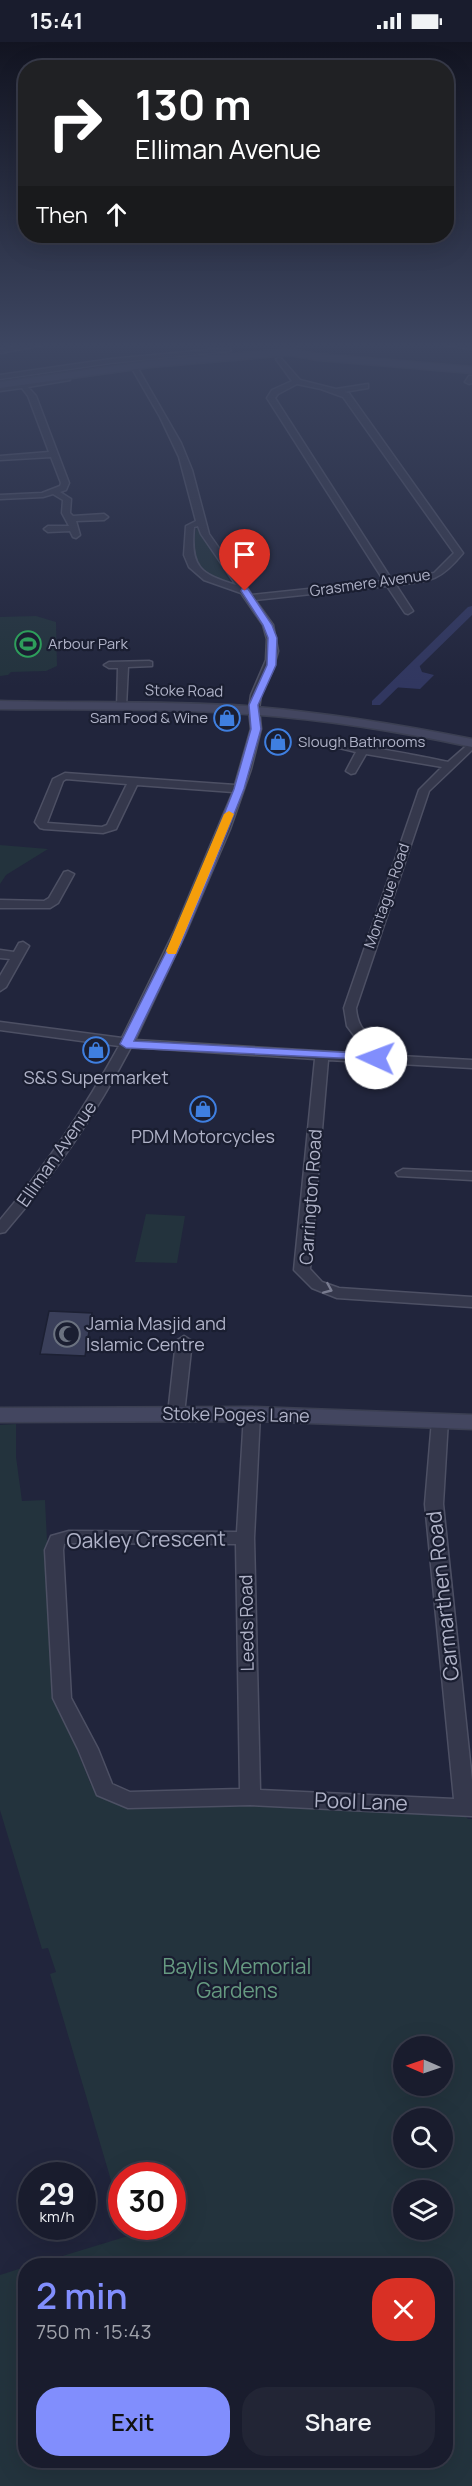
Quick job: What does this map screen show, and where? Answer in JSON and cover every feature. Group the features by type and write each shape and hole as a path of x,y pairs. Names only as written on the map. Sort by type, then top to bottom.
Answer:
{"street":[{"path":"0,497 43,495 63,488 65,483 55,459"},
{"path":"184,459 200,523 189,526 186,551 189,563 206,577 247,595"},
{"path":"309,459 387,583 408,611"},
{"name":"Grasmere Avenue","path":"247,595 387,583 437,575 459,553 392,459"},
{"path":"55,492 67,499 66,513 73,527"},
{"path":"48,529 73,527 104,517"},
{"name":"Elliman Avenue","path":"0,1229 59,1156 102,1090 126,1044 175,944 239,789 257,727 254,711 256,698 272,665 273,638 268,625 200,523"},
{"path":"109,664 150,664"},
{"path":"121,707 123,664"},
{"name":"Stoke Road","path":"0,705 201,707 254,711 420,732 472,743"},
{"name":"Montague Road","path":"376,1058 375,1050 357,1035 350,1021 350,1008 424,790 472,743"},
{"path":"332,745 449,765"},
{"path":"351,771 363,749"},
{"path":"400,769 410,758"},
{"path":"133,782 112,827 103,830 56,827 45,826 40,822 58,779 65,776 239,789"},
{"path":"0,904 46,905 54,900 68,874"},
{"path":"0,954 20,951 0,987"},
{"path":"0,1026 126,1044 472,1064"},
{"name":"Carrington Road","path":"322,1056 302,1270 317,1285 337,1293 472,1302"},
{"path":"403,1173 472,1176"},
{"path":"176,1414 184,1341"},
{"name":"Stoke Poges Lane","path":"0,1415 252,1414 472,1422"},
{"name":"Leeds Road","path":"250,1797 245,1538 252,1414"},
{"name":"Carmarthen Road","path":"440,1420 434,1504 468,1808"},
{"name":"Oakley Crescent","path":"245,1538 69,1538 57,1540 54,1550 62,1698 88,1749 104,1789 128,1800 250,1797"},
{"name":"Pool Lane","path":"250,1797 468,1808"}],"green space":[{"path":"197,526 231,583 211,574 198,564 194,548"},
{"name":"Arbour Park","path":"36,616 56,622 57,666 46,671 11,672 0,676 0,617"},
{"path":"0,845 48,849 6,875 0,884"},
{"path":"146,1214 185,1216 177,1263 135,1262"},
{"name":"Baylis Memorial Gardens","path":"16,1424 16,1457 22,1501 45,1500 54,1685 57,1700 91,1785 122,1802 458,1809 468,1819 472,1819 472,2486 0,2486 0,2275 18,2269 18,2468 453,2468 453,2258 56,2258 115,2240 186,2240 186,2162 108,2162 108,2170 50,1974 56,1972 48,1948 42,1949 0,1810 0,1425"}],"water":[{"path":"418,662 422,672 434,675 420,689 392,687"}],"building":[{"name":"Jamia Masjid and Islamic Centre","path":"49,1311 92,1313 85,1356 40,1354"}],"waterway":[{"path":"376,703 472,609"}],"slow traffic":[{"path":"172,951 229,814"}],"place":[{"name":"Arbour Park","path":"28,644"},
{"name":"Sam Food & Wine","path":"227,718"},
{"name":"Slough Bathrooms","path":"278,742"},
{"name":"S&S Supermarket","path":"96,1050"},
{"name":"PDM Motorcycles","path":"203,1109"},
{"name":"Jamia Masjid and Islamic Centre","path":"67,1334"}],"route":[{"path":"245,591 268,625 273,638 272,665 254,705 256,729 239,789 207,870 175,944 126,1044 376,1058"}]}
